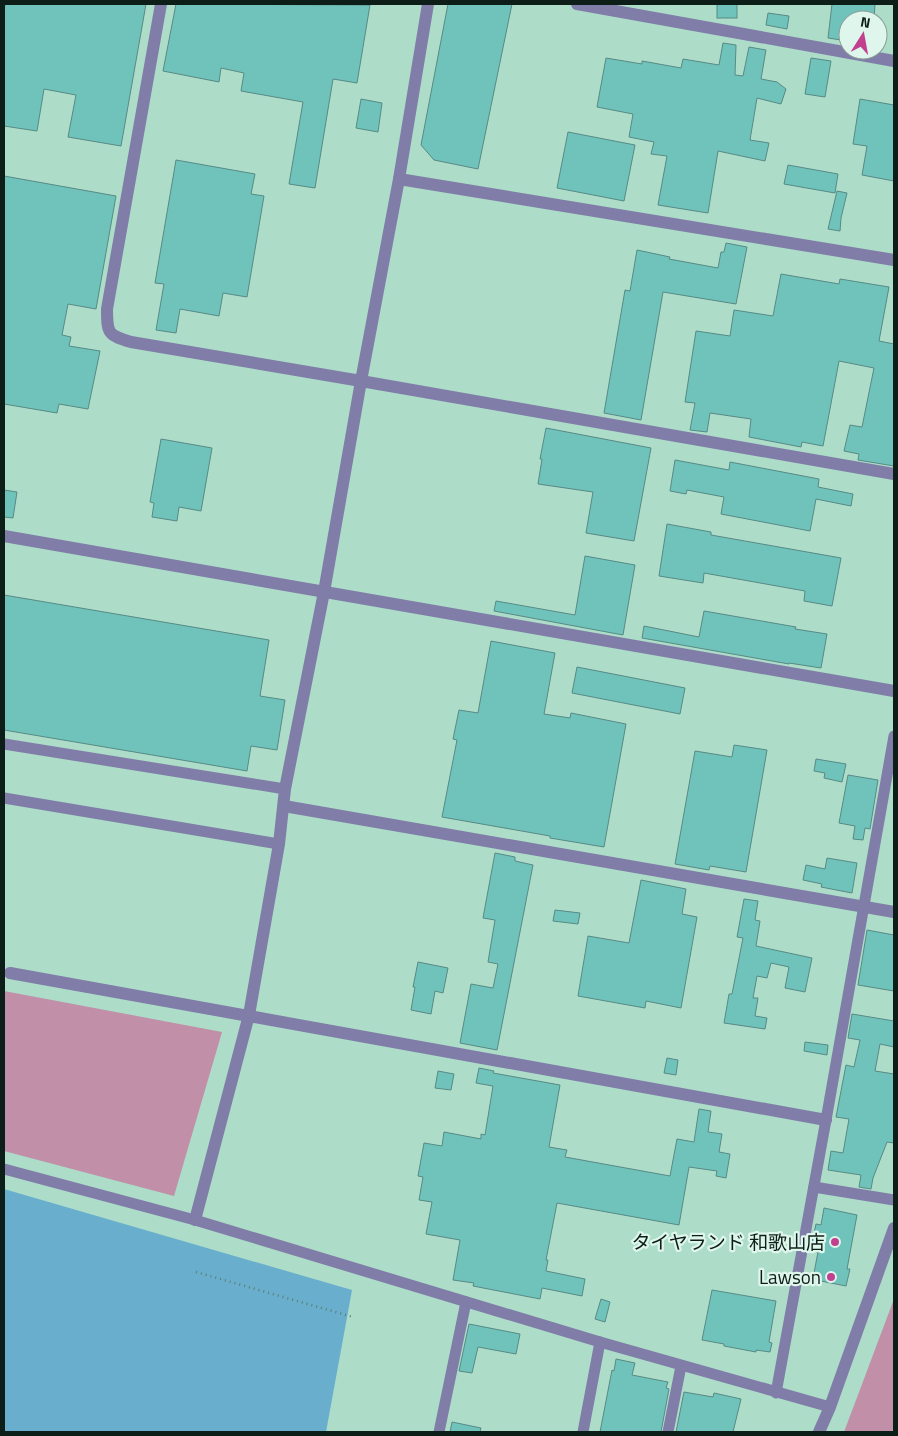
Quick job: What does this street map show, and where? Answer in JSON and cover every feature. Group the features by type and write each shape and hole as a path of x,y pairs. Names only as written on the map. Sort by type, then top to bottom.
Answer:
{"street":[{"path":"161,4 107,309 107,327 113,336 131,342 894,474"},
{"path":"195,1220 249,1015 279,844 285,789 324,592 400,179 428,4"},
{"path":"577,4 894,61"},
{"path":"400,179 894,260"},
{"path":"4,536 894,691"},
{"path":"776,1393 894,736"},
{"path":"4,744 285,789"},
{"path":"4,798 279,844"},
{"path":"284,806 894,912"},
{"path":"10,973 826,1120"},
{"path":"4,1169 195,1220 681,1366 830,1407"},
{"path":"814,1187 894,1200"},
{"path":"820,1432 894,1228"},
{"path":"439,1432 466,1302"},
{"path":"583,1432 600,1342"},
{"path":"668,1432 681,1366"}],"path":[{"path":"196,1272 353,1317"}],"shaded area":[{"path":"4,991 222,1032 174,1196 4,1151"},
{"path":"894,1299 894,1426 892,1432 844,1432"}],"water":[{"path":"4,1189 352,1290 326,1432 4,1432"}],"building":[{"path":"5,4 146,4 121,146 68,137 76,95 44,89 37,131 4,126"},
{"path":"176,4 370,5 357,83 333,79 315,188 289,184 303,102 241,91 244,73 221,68 219,82 163,71"},
{"path":"448,4 512,4 478,169 434,160 421,145"},
{"path":"717,4 737,4 737,18 717,18"},
{"path":"832,4 875,4 875,10 838,10 838,40 828,38"},
{"path":"768,13 789,16 787,29 766,25"},
{"path":"723,43 736,45 735,75 743,76 749,47 766,50 761,79 777,82 786,89 781,104 757,98 750,140 769,143 765,161 718,151 708,213 658,205 667,156 651,154 654,142 629,137 633,114 597,107 606,58 642,64 642,61 681,68 683,59 719,65"},
{"path":"811,58 831,61 825,97 805,94"},
{"path":"361,99 382,103 378,132 356,128"},
{"path":"860,99 894,105 894,181 862,175 867,146 853,144"},
{"path":"568,132 635,145 624,201 557,188"},
{"path":"176,160 255,174 251,194 264,196 247,297 223,293 219,316 180,309 176,333 156,330 164,284 155,283"},
{"path":"788,165 838,174 835,193 784,184"},
{"path":"4,176 116,196 96,309 68,304 62,335 71,337 69,346 100,351 88,409 59,404 57,413 4,404"},
{"path":"837,191 847,193 840,231 828,229"},
{"path":"726,243 747,247 736,304 663,292 641,420 604,413 625,290 630,291 637,250 670,257 669,259 718,268 721,252 724,252"},
{"path":"781,274 839,284 840,279 889,287 879,341 894,344 894,466 858,460 859,454 844,451 850,425 862,427 874,368 839,361 823,446 802,442 801,447 749,437 751,419 710,413 707,432 690,430 695,403 685,402 696,331 730,336 734,310 773,316"},
{"path":"546,428 651,448 634,541 586,533 593,492 538,484 542,459 540,459"},
{"path":"161,439 212,448 201,511 179,507 177,521 152,517 154,503 150,502"},
{"path":"675,460 729,470 730,462 819,479 818,487 853,494 851,506 816,499 810,531 721,514 724,497 687,490 686,494 670,491"},
{"path":"4,490 17,492 13,518 4,517"},
{"path":"667,524 711,532 711,535 841,558 832,606 804,601 805,591 704,573 703,583 659,576"},
{"path":"585,556 635,565 623,635 494,611 496,601 575,615"},
{"path":"4,595 269,640 260,696 285,700 277,750 251,746 247,771 4,730"},
{"path":"704,611 827,634 821,668 642,638 644,626 699,637"},
{"path":"491,641 555,653 544,714 570,718 571,713 626,724 604,847 442,817 457,740 453,739 459,710 478,713"},
{"path":"577,667 685,688 680,714 572,693"},
{"path":"734,745 767,750 746,872 710,866 709,870 675,864 695,751 732,757"},
{"path":"816,759 846,764 842,782 824,778 825,773 814,771"},
{"path":"848,775 878,780 870,829 865,828 863,840 853,839 855,826 839,823"},
{"path":"495,853 515,857 515,861 533,865 497,1050 460,1043 471,984 493,988 498,964 488,962 495,920 483,918"},
{"path":"827,858 857,863 852,893 821,887 822,884 803,880 806,865 825,869"},
{"path":"641,880 686,889 682,914 697,917 681,1008 646,1001 645,1008 578,996 588,936 629,943"},
{"path":"744,899 758,901 755,920 760,921 756,946 812,958 805,992 785,988 789,967 771,963 767,978 757,976 753,998 758,998 755,1016 767,1018 765,1029 724,1023 743,938 737,937"},
{"path":"555,910 580,913 578,924 553,921"},
{"path":"867,930 894,935 894,991 858,985"},
{"path":"418,962 448,968 443,993 435,991 431,1014 411,1010"},
{"path":"852,1014 894,1021 894,1047 880,1044 875,1071 894,1074 894,1143 887,1142 873,1178 871,1189 859,1187 861,1175 828,1170 831,1151 843,1153 849,1119 836,1117 846,1065 854,1067 860,1040 848,1038"},
{"path":"805,1042 828,1045 827,1055 804,1051"},
{"path":"667,1058 678,1060 676,1075 664,1073"},
{"path":"479,1068 494,1071 493,1073 560,1085 549,1147 567,1150 565,1157 670,1176 677,1139 694,1142 699,1109 711,1111 708,1132 722,1134 719,1152 730,1154 726,1178 716,1176 717,1171 689,1167 679,1225 557,1203 546,1260 548,1260 546,1271 585,1279 582,1296 542,1288 540,1299 473,1286 474,1283 453,1280 460,1240 426,1234 432,1202 419,1200 423,1177 418,1176 424,1143 442,1146 444,1132 481,1139 481,1134 485,1135 493,1086 476,1083"},
{"path":"438,1071 454,1074 451,1090 435,1088"},
{"path":"824,1208 857,1215 847,1269 850,1269 846,1286 813,1278 818,1252 816,1252 817,1248 811,1247 816,1224 821,1225"},
{"path":"712,1290 776,1301 769,1342 772,1343 770,1352 756,1350 756,1352 702,1340"},
{"path":"601,1299 610,1302 605,1322 595,1319"},
{"path":"469,1324 520,1334 516,1354 478,1347 472,1373 459,1371"},
{"path":"616,1359 635,1363 632,1375 668,1382 666,1388 669,1389 661,1432 600,1432 612,1370 614,1371"},
{"path":"684,1392 713,1397 714,1393 741,1399 733,1432 676,1432"},
{"path":"452,1422 481,1428 480,1432 450,1432"}],"place":[{"name":"タイヤランド 和歌山店","path":"835,1242"},
{"name":"Lawson","path":"831,1277"}]}
